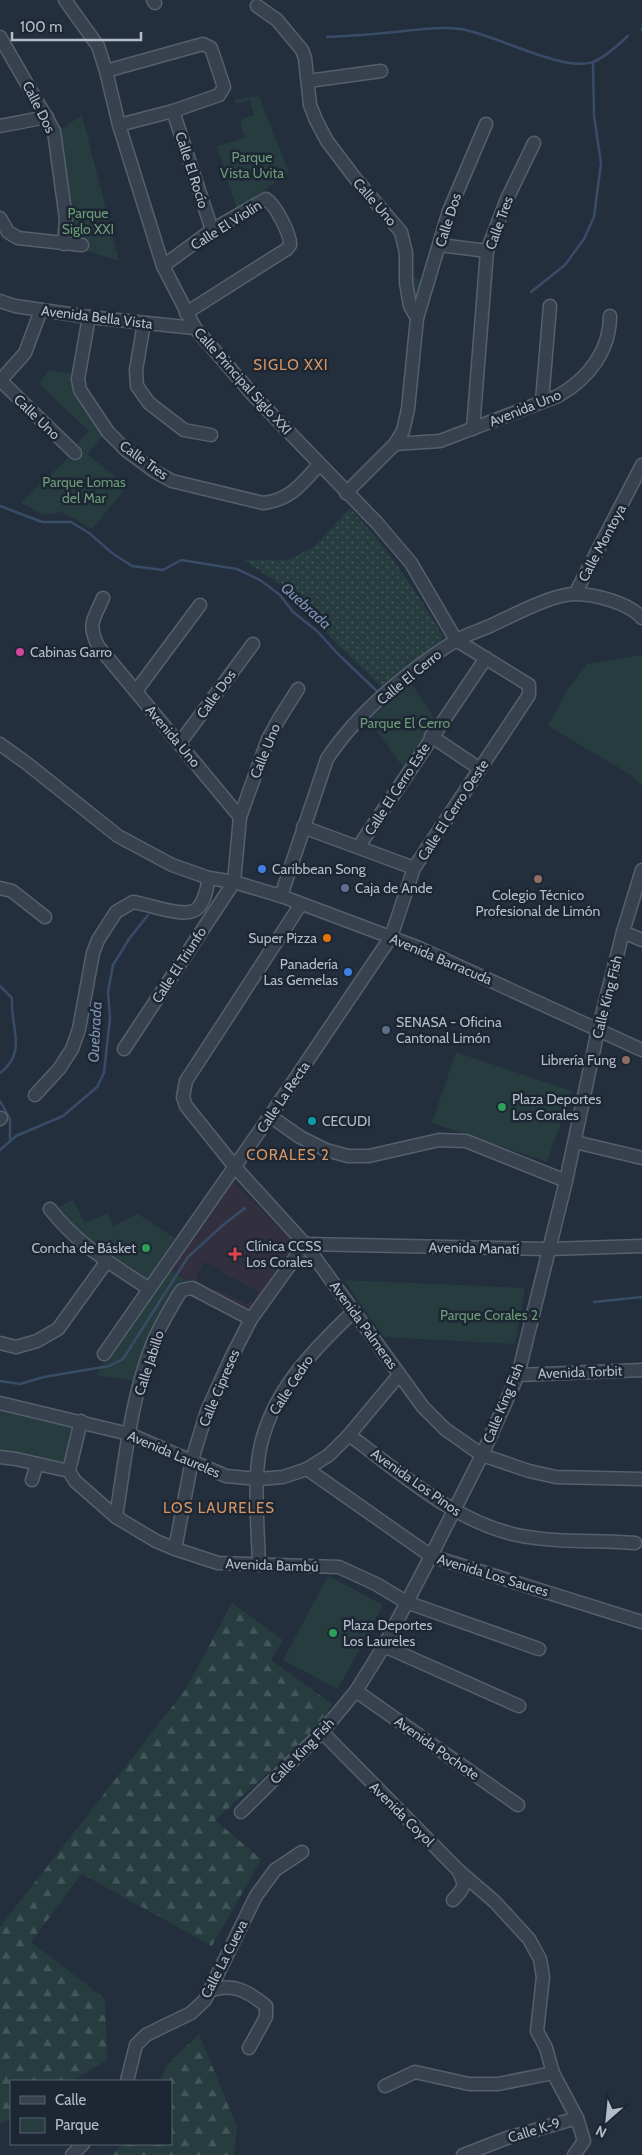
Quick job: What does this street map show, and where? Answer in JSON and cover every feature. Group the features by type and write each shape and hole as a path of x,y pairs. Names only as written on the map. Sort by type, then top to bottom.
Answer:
{"street":[{"name":"Calle Principal Siglo XXI","path":"65,0 98,46 119,125 163,266 194,328 254,396 377,523 411,563 456,640"},
{"name":"Calle Uno","path":"257,6 277,20 302,50 305,58 310,105 327,141 355,178 401,232 406,253 406,283 410,306 417,318 408,409 403,431 395,444 346,493"},
{"name":"Calle Dos","path":"0,37 48,117 54,131 66,219 64,244"},
{"path":"106,71 199,44 208,45 211,48 224,87 219,95 173,111 119,125"},
{"path":"308,81 381,71"},
{"name":"Calle El Rocío","path":"173,111 212,230"},
{"path":"0,126 48,117"},
{"name":"Calle Dos","path":"417,318 449,211 486,124"},
{"name":"Calle Tres","path":"473,429 487,251 507,199 534,143"},
{"name":"Calle El Violín","path":"163,266 212,230 266,200 272,202 288,235 290,245 186,313"},
{"path":"0,218 8,232 13,236 26,240 82,245"},
{"path":"440,244 487,251"},
{"name":"Avenida Bella Vista","path":"0,301 15,306 89,318 194,328"},
{"path":"542,401 550,306"},
{"path":"0,381 25,353 41,310"},
{"name":"Avenida Uno","path":"395,444 440,441 558,396 571,389 590,371 600,356 607,338 610,316"},
{"name":"Calle Tres","path":"89,318 78,379 80,390 108,432 127,451 154,471 172,481 263,503 277,502 290,495 319,465"},
{"path":"144,323 136,370 137,386 148,403 184,430 211,435"},
{"name":"Calle Uno","path":"0,381 75,453"},
{"name":"Calle Montoya","path":"575,594 642,465"},
{"name":"Calle El Cerro","path":"281,896 327,759 338,742 363,715 390,691 456,640 546,602 575,594 605,599 641,614"},
{"name":"Avenida Uno","path":"103,598 91,626 92,634 98,646 240,817"},
{"path":"136,691 200,605"},
{"path":"456,640 486,658"},
{"name":"Calle Dos","path":"180,744 253,644"},
{"name":"Calle El Cerro Oeste","path":"391,937 414,868 529,695 529,685 486,658"},
{"name":"Calle El Cerro Este","path":"359,846 486,658"},
{"name":"Calle Uno","path":"240,817 268,739 298,690"},
{"path":"432,736 480,769"},
{"name":"Avenida Barracuda","path":"0,744 118,836 172,864 209,878 234,882 281,896 391,937 642,1050"},
{"path":"234,882 240,817"},
{"path":"303,827 359,846 414,868"},
{"name":"Calle King Fish","path":"241,1812 322,1732 356,1691 384,1646 454,1511 482,1455 518,1374 566,1181 598,1030 622,932 642,870"},
{"path":"35,1095 59,1069 72,1049 79,1029 93,953 116,912 133,902 182,914 194,911 200,907 209,878"},
{"name":"Calle El Triunfo","path":"124,1049 234,882"},
{"path":"0,888 12,891 45,917"},
{"name":"Avenida Palmeras","path":"301,904 186,1081 183,1097 186,1106 235,1167 305,1244 423,1407 445,1429 482,1455 529,1471 556,1477 642,1479"},
{"path":"622,932 642,940"},
{"name":"Calle La Recta","path":"104,1354 235,1167 391,937"},
{"path":"270,1116 300,1137 326,1150 348,1156 369,1156 439,1140 466,1141 566,1181"},
{"path":"575,1142 642,1158"},
{"path":"50,1210 77,1240 149,1289"},
{"name":"Avenida Manatí","path":"305,1244 549,1250 642,1246"},
{"name":"Calle Cipreses","path":"175,1550 192,1460 207,1412 251,1319 305,1244"},
{"path":"0,1343 16,1347 37,1341 58,1329 107,1261"},
{"name":"Calle Jabillo","path":"116,1517 129,1434 152,1346 158,1331 182,1290 192,1288 251,1319"},
{"name":"Calle Cedro","path":"259,1565 259,1455 266,1426 276,1404 314,1348 354,1310"},
{"name":"Avenida Torbit","path":"518,1374 642,1370"},
{"name":"Avenida Laureles","path":"0,1403 129,1434 226,1476 258,1479 282,1477 307,1469 329,1455 349,1435 399,1375"},
{"path":"0,1457 68,1471 81,1421"},
{"name":"Avenida Los Pinos","path":"349,1435 454,1511 496,1529 516,1535 572,1542 604,1541 635,1543"},
{"path":"32,1480 37,1464"},
{"name":"Avenida Los Sauces","path":"307,1469 431,1556 642,1622"},
{"name":"Avenida Bambú","path":"68,1471 75,1481 116,1517 175,1550 218,1563 339,1567 376,1584 406,1602 538,1649"},
{"path":"384,1646 518,1706"},
{"name":"Avenida Pochote","path":"356,1691 518,1805"},
{"name":"Avenida Coyol","path":"322,1732 458,1870 495,1902 529,1939 540,1959 544,1977 537,2031 546,2048 553,2073 576,2118 584,2141 574,2155"},
{"name":"Calle La Cueva","path":"127,2080 136,2045 146,2036 191,2013 205,2000 256,1896 274,1870 302,1852"},
{"path":"453,1900 463,1889 464,1882 458,1870"},
{"path":"210,1991 223,1986 240,1989 266,2006 266,2017 249,2048"},
{"path":"385,2086 415,2072 469,2084 498,2084 553,2073"},
{"name":"Calle K-9","path":"463,2155 507,2138 576,2118"},
{"path":"72,2155 82,2145"}],"shaded area":[{"name":"Clínica CCSS Los Corales","path":"230,1179 297,1246 250,1314 169,1270","holes":["204,1262 222,1269 221,1272 258,1291 253,1303 249,1301 247,1304 215,1288 213,1290 196,1279"]}],"green space":[{"name":"Parque Vista Uvita","path":"259,96 289,172 237,210 217,146 245,138 240,121 244,120 243,118 254,115 250,100 236,104 234,100"},
{"name":"Parque Siglo XXI","path":"82,115 119,261 85,250 68,238 59,131"},
{"path":"409,277 426,280 417,311"},
{"name":"Parque Lomas del Mar","path":"49,370 77,374 105,433 87,454 127,486 92,529 62,512 44,515 21,503 68,458 78,461 82,456 83,450 77,444 89,431 39,384"},
{"path":"350,508 400,569 443,636 441,644 384,689 335,642 286,589 244,560 288,560 315,546"},
{"path":"642,655 642,786 631,775 548,726 568,689 587,664"},
{"name":"Parque El Cerro","path":"411,683 437,722 405,770 369,720"},
{"name":"Plaza Deportes Los Corales","path":"456,1052 572,1091 547,1162 432,1123"},
{"path":"73,1200 85,1223 108,1213 113,1226 138,1214 175,1238 147,1284 85,1242 53,1210"},
{"path":"169,1270 190,1282 183,1286 136,1381 96,1375"},
{"name":"Parque Corales 2","path":"344,1280 525,1288 515,1344 384,1337"},
{"path":"0,1409 75,1427 66,1466 48,1460 0,1452"},
{"name":"Plaza Deportes Los Laureles","path":"328,1576 383,1605 338,1689 283,1660"},
{"path":"232,1603 283,1640 271,1660 332,1704 318,1729 215,1820 261,1859 212,1946 82,1874 31,1942 105,1999 107,2060 74,2080 10,2080 10,2118 0,2124 0,1927 186,1689"},
{"path":"199,2034 237,2127 234,2155 110,2155 122,2145 172,2145 172,2080 161,2080 165,2067"}],"waterway":[{"path":"327,37 431,28 460,29 549,58 583,64 604,56 628,36"},
{"path":"531,292 565,265 584,239 594,217 601,163 594,116 593,62"},
{"name":"Quebrada","path":"0,506 42,522 71,522 89,533 112,553 132,566 163,570 181,560 237,569 260,580 280,595 293,612 317,631 380,694"},
{"name":"Quebrada","path":"0,1150 16,1136 63,1116 97,1087 104,1073 110,1018 108,992 113,965 129,939 148,915"},
{"name":"Quebrada","path":"0,986 12,998 16,1038 16,1048 13,1056 0,1073"},
{"name":"Quebrada","path":"0,1101 10,1119 10,1141"},
{"path":"0,1381 20,1384 44,1377 109,1366 123,1359 188,1257 245,1208"},
{"path":"594,1302 642,1297"}],"place":[{"name":"Cabinas Garro","path":"20,652"},
{"name":"Caribbean Song","path":"262,869"},
{"name":"Colegio Técnico Profesional de Limón","path":"538,879"},
{"name":"Caja de Ande","path":"345,888"},
{"name":"Super Pizza","path":"327,938"},
{"name":"Panadería Las Gemelas","path":"348,972"},
{"name":"SENASA - Oficina Cantonal Limón","path":"386,1030"},
{"name":"Librería Fung","path":"626,1060"},
{"name":"Plaza Deportes Los Corales","path":"502,1107"},
{"name":"CECUDI","path":"312,1121"},
{"name":"Concha de Básket","path":"146,1248"},
{"name":"Clínica CCSS Los Corales","path":"235,1254"},
{"name":"Plaza Deportes Los Laureles","path":"333,1633"}],"district":[{"name":"SIGLO XXI","path":"291,365"},
{"name":"CORALES 2","path":"288,1155"},
{"name":"LOS LAURELES","path":"219,1508"}]}
